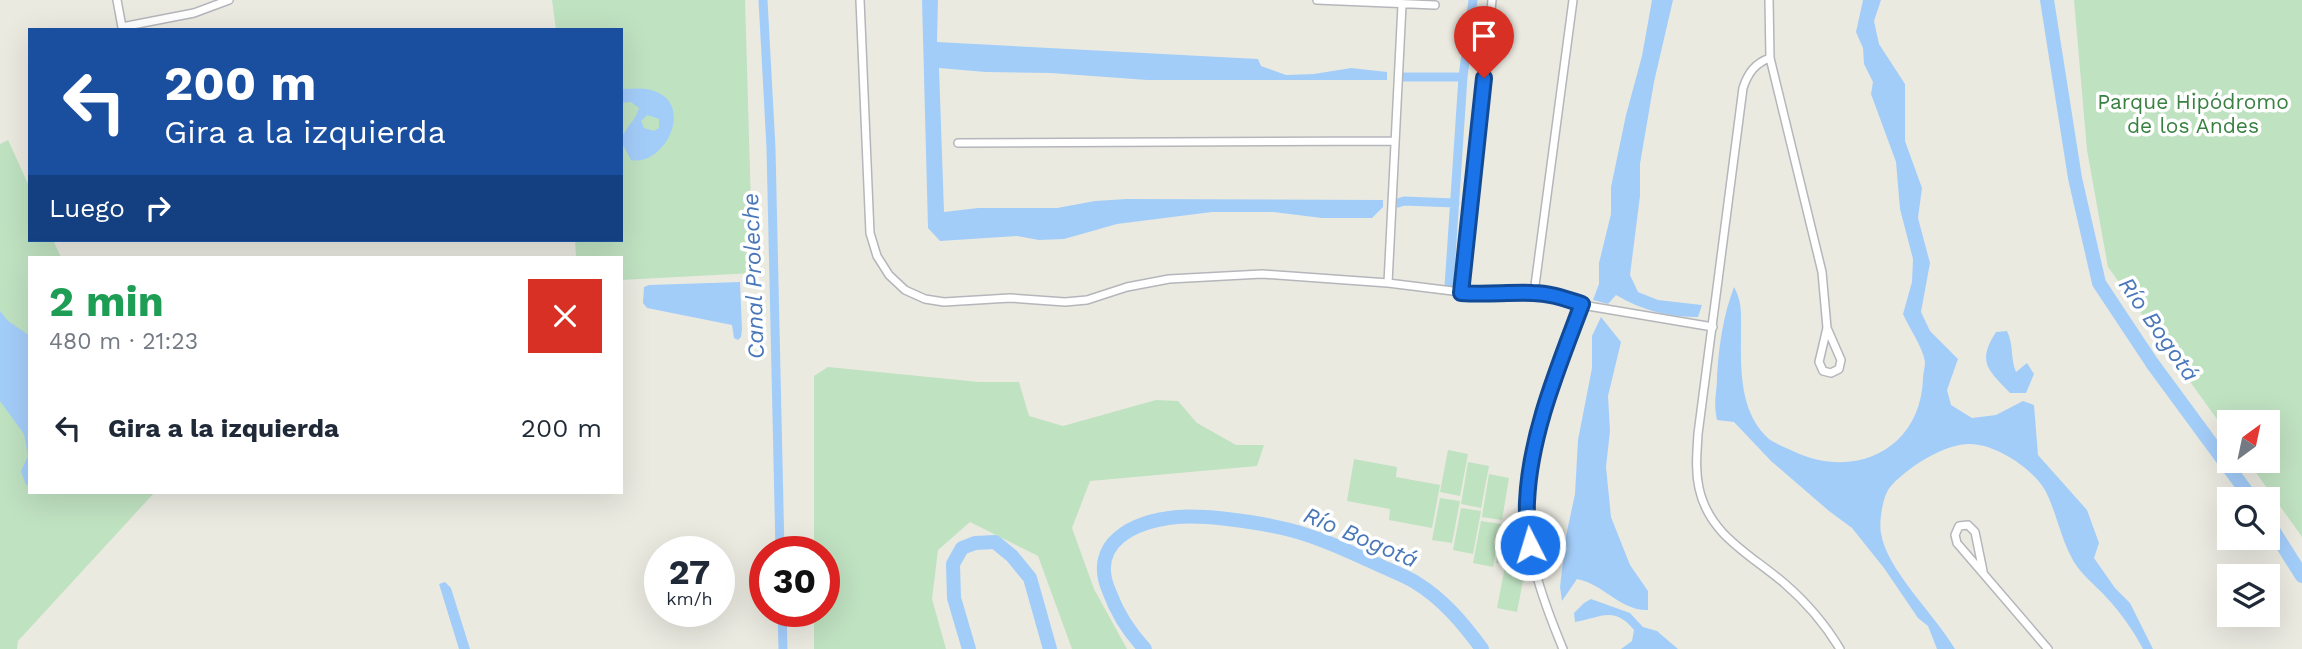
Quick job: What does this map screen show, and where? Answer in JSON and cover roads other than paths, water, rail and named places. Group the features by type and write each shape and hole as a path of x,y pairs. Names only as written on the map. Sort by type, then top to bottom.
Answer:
{"street":[{"path":"117,0 121,27 194,13 229,0"},
{"path":"860,0 870,233 877,256 889,275 905,290 925,299 944,302 1010,298 1065,302 1169,279 1262,274 1388,283 1485,295 1534,293 1713,327"},
{"path":"1317,0 1435,5"},
{"path":"1461,293 1492,0"},
{"path":"1534,293 1573,0"},
{"path":"1769,0 1770,58 1822,272 1827,328 1819,362 1823,370 1831,373 1839,369 1841,360 1827,328"},
{"path":"1388,283 1402,5"},
{"path":"1770,58 1753,68 1743,88 1698,433 1696,470 1699,490 1714,524 1731,543 1801,598 1840,649"},
{"path":"958,143 1395,141"},
{"path":"1563,649 1538,584 1530,545 1527,505 1531,460 1540,427 1582,304"},
{"path":"1983,571 1975,532 1968,525 1959,526 1955,534 1957,543 2048,649"}],"water":[{"path":"922,0 938,0 937,42 1258,59 1261,66 1286,75 1351,68 1387,72 1387,80 1147,80 939,68 944,212 978,208 1057,208 1126,199 1383,200 1383,207 1372,218 1322,218 1273,212 1212,212 1117,224 1064,239 1039,240 1017,236 940,241 928,228"},
{"path":"1652,0 1673,0 1654,82 1640,164 1640,196 1630,275 1638,292 1658,300 1702,305 1698,317 1655,312 1616,295 1608,304 1593,300 1599,284 1599,263 1611,214 1611,187 1642,56"},
{"path":"1863,0 1881,0 1874,21 1879,44 1905,84 1905,141 1922,188 1918,218 1930,263 1921,312 1930,331 1958,359 1947,390 1951,405 1972,418 1996,415 2023,401 2034,405 2038,455 2087,510 2099,543 2094,558 2115,588 2130,603 2153,649 2143,649 2117,609 2074,562 2046,492 2033,475 2013,459 1979,445 1968,444 1946,449 1926,458 1907,472 1892,485 1885,496 1880,524 1885,547 1902,577 1955,649 1937,649 1928,626 1918,618 1884,568 1852,528 1771,461 1734,422 1717,420 1715,402 1720,342 1734,287 1740,307 1743,387 1752,415 1759,428 1772,441 1816,459 1839,462 1861,460 1881,452 1897,440 1911,424 1919,403 1924,356 1903,314 1912,282 1913,259 1900,209 1896,162 1871,94 1873,82 1864,64 1863,48 1856,32"},
{"path":"623,89 654,91 666,98 672,108 674,120 671,133 655,154 643,160 631,160 623,145 623,136 639,108 631,102 623,103","holes":["647,115 659,119 659,128 654,131 644,128 641,121"]},
{"path":"740,282 742,330 738,340 734,338 732,325 647,308 643,303 644,287 649,285"},
{"path":"0,311 8,321 28,335 28,456 24,434 0,401"},
{"path":"1601,317 1621,342 1608,396 1610,431 1606,467 1611,517 1630,565 1648,591 1648,610 1629,606 1596,586 1577,579 1562,601 1560,587 1566,536 1575,494 1578,440 1592,368 1592,336"},
{"path":"2007,331 2016,372 2027,363 2034,374 2026,393 2010,393 1991,372 1986,359 1996,332"},
{"path":"28,456 28,484 21,471"},
{"path":"445,582 451,588 470,649 459,649 439,584"},
{"path":"1591,599 1630,613 1643,627 1657,631 1678,649 1621,649 1632,641 1634,630 1627,622 1613,615 1606,615 1575,622 1574,613"}],"waterway":[{"name":"Canal Proleche","path":"763,0 771,148 780,536"},
{"path":"1449,287 1463,77 1473,0"},
{"name":"Río Bogotá","path":"2047,0 2075,178 2099,283 2152,363 2243,487"},
{"path":"1401,77 1463,77"},
{"path":"1398,203 1455,203"},
{"name":"Río Bogotá","path":"1145,649 1124,622 1112,599 1104,574 1105,559 1110,547 1131,529 1161,519 1177,517 1213,518 1266,525 1304,534 1330,544 1411,580 1425,589 1460,621 1482,649"},
{"name":"Río Bogotá","path":"2280,541 2302,576"},
{"name":"Río Bogotá","path":"969,649 954,598 953,564 962,548 975,543 995,542 1012,556 1030,578 1050,649"},
{"name":"Canal Proleche","path":"782,627 783,649"}],"park label":[{"name":"Parque Hipódromo de los Andes","path":"2193,114"}]}
